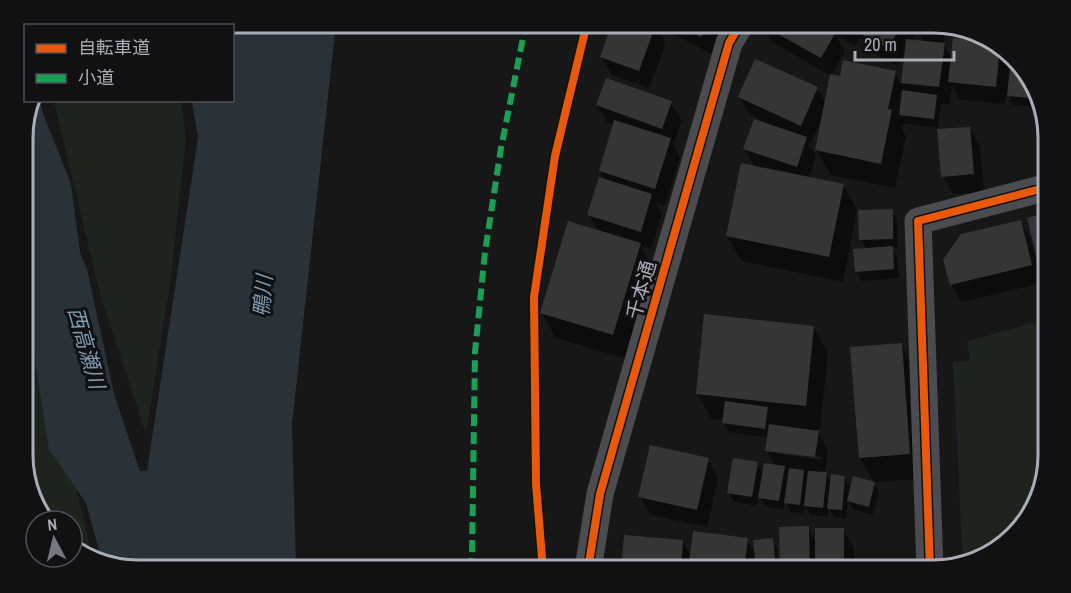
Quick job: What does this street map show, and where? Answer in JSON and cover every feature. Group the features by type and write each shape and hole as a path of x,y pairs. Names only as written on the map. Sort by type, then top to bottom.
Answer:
{"street":[{"name":"千本通","path":"589,560 600,494 729,43 735,33"},
{"path":"930,560 918,221 1038,190"}],"shaded area":[{"path":"54,102 181,102 186,137 171,277 146,434 100,294"},
{"path":"1038,322 1038,461 1032,488 1020,513 1002,534 979,549 963,555 953,362 970,360 967,341"},
{"path":"33,336 54,396 81,509 49,509 35,475"},
{"path":"84,521 91,548 84,544"}],"water":[{"path":"234,33 335,33 292,424 296,560 138,560 100,553 86,503 49,449 33,347 33,132 40,102 71,184 80,252 87,269 114,394 140,471 147,471 198,138 192,102 234,102"}],"building":[{"path":"608,33 653,33 639,71 600,57"},
{"path":"776,33 835,33 821,58"},
{"path":"860,33 897,33 888,49"},
{"path":"953,38 979,44 999,57 996,87 948,82"},
{"path":"906,39 945,43 939,87 901,83"},
{"path":"755,59 818,87 801,126 738,97"},
{"path":"843,60 896,71 888,109 892,110 881,164 815,150 830,74 840,76"},
{"path":"1010,67 1027,92 1028,98 1007,96"},
{"path":"606,78 672,101 662,129 596,105"},
{"path":"902,90 937,95 934,119 899,115"},
{"path":"754,119 807,137 797,167 743,149"},
{"path":"614,120 671,138 655,189 599,171"},
{"path":"970,127 974,174 941,177 937,129"},
{"path":"741,163 844,184 829,257 726,236"},
{"path":"599,177 652,194 641,232 587,215"},
{"path":"893,209 893,239 859,240 858,210"},
{"path":"1038,215 1038,262 1027,218"},
{"path":"1021,220 1032,265 950,285 943,260 961,234"},
{"path":"568,221 641,243 613,335 540,313"},
{"path":"893,246 894,269 855,272 853,249"},
{"path":"704,314 814,326 806,406 696,394"},
{"path":"902,343 910,454 859,458 850,347"},
{"path":"725,401 768,407 765,429 722,423"},
{"path":"769,424 819,431 815,457 765,451"},
{"path":"650,445 709,458 697,510 638,497"},
{"path":"733,458 758,462 752,497 727,493"},
{"path":"764,463 785,466 779,501 758,498"},
{"path":"789,468 804,470 800,505 784,503"},
{"path":"808,471 827,472 823,508 804,506"},
{"path":"831,474 845,476 842,510 827,509"},
{"path":"853,476 875,482 869,507 847,501"},
{"path":"809,526 810,560 780,560 779,527"},
{"path":"815,528 844,528 844,560 815,560"},
{"path":"693,531 748,538 745,560 689,560"},
{"path":"624,535 683,540 682,560 622,560"},
{"path":"773,538 775,560 755,560 753,540"}],"marked path":[{"path":"472,560 475,352 485,252 501,148 524,33"}],"cycle path":[{"path":"542,560 536,484 534,297 555,156 585,33"},
{"path":"589,560 600,494 729,43 735,33"},
{"path":"930,560 918,221 1038,190"}],"water label":[{"name":"鴨川","path":"263,296"},
{"name":"西高瀬川","path":"86,348"}]}
